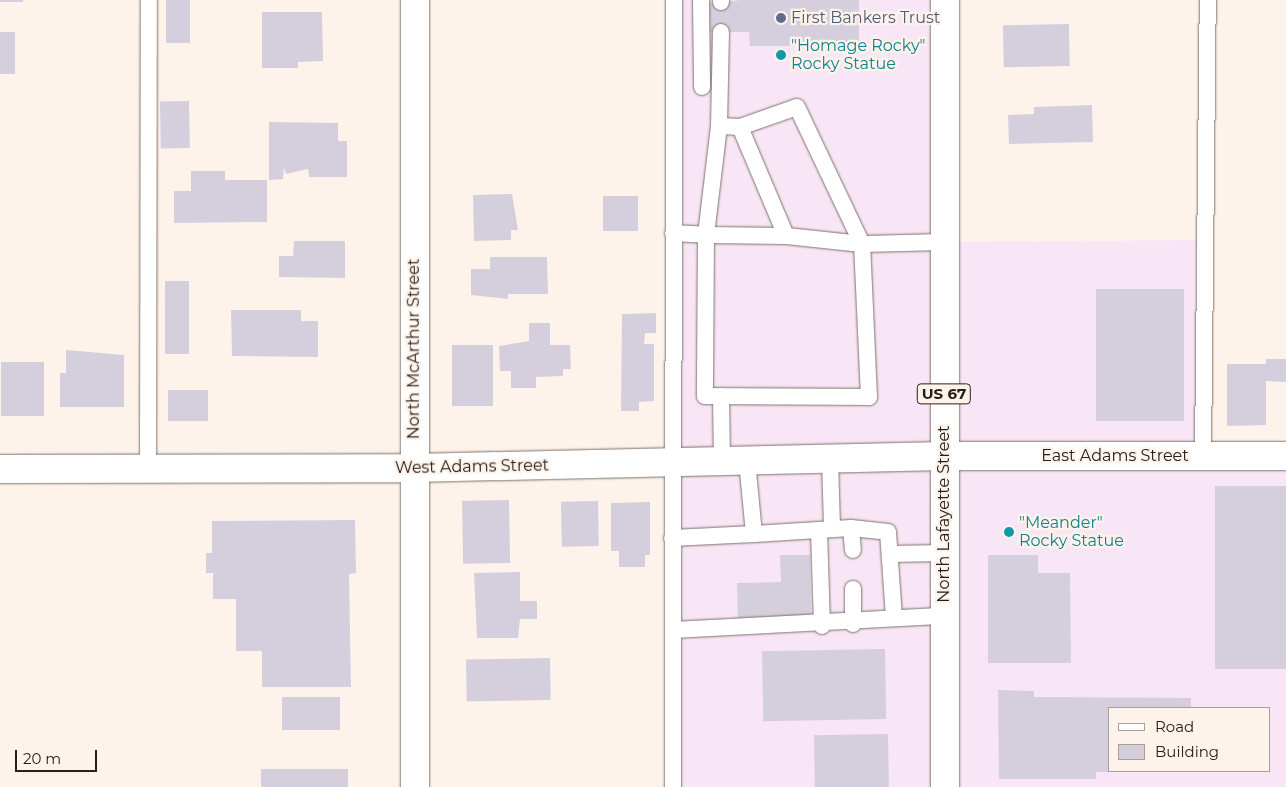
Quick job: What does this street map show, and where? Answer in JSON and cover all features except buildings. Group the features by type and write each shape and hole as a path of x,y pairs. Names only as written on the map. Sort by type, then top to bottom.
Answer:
{"main road":[{"name":"North McArthur Street","path":"415,0 415,787"},
{"name":"North Lafayette Street","path":"945,0 943,553 945,787"},
{"name":"West Adams Street","path":"0,469 414,468 944,456"},
{"name":"East Adams Street","path":"944,456 1286,456"}],"lane":[{"path":"148,469 149,0"},
{"path":"673,787 671,462 674,0"},
{"path":"701,0 702,87"},
{"path":"1203,456 1208,0"},
{"path":"719,126 740,127 797,107 862,244 869,397 705,396 706,235 719,126 721,32"},
{"path":"673,89 721,87"},
{"path":"740,127 786,236"},
{"path":"673,233 786,236 862,244 945,242"},
{"path":"721,396 735,461 754,534"},
{"path":"822,626 825,529 830,460"},
{"path":"672,538 852,528 888,532 892,554 894,618"},
{"path":"852,528 852,550"},
{"path":"892,554 943,553"},
{"path":"853,589 854,624"},
{"path":"672,630 822,626 854,624 894,618 944,616"}],"shaded area":[{"path":"674,0 945,0 945,242 1205,240 1203,456 1286,456 1286,787 673,787"}],"place":[{"name":"First Bankers Trust","path":"781,18"},
{"name":"\"Homage Rocky\" Rocky Statue","path":"781,55"},
{"name":"\"Meander\" Rocky Statue","path":"1009,532"}]}
